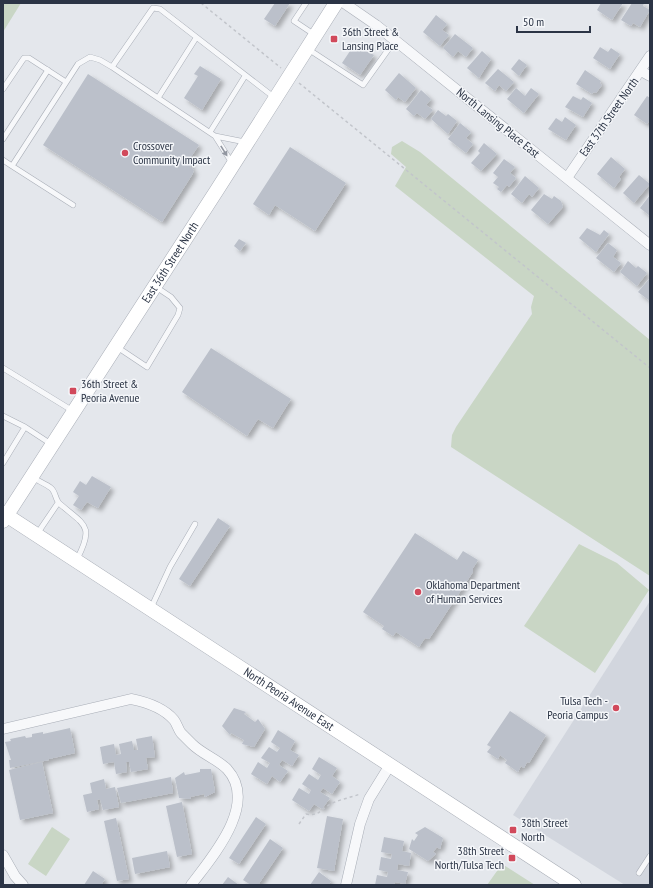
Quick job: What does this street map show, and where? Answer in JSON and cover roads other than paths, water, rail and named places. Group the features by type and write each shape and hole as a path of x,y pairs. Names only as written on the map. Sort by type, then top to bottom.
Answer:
{"main road":[{"name":"East 36th Street North","path":"4,516 32,477 335,5"},
{"name":"North Peoria Avenue East","path":"4,516 77,560 574,885"}],"street":[{"name":"North Lansing Place East","path":"335,5 394,40 650,245"},
{"name":"East 37th Street North","path":"567,178 650,56"},
{"path":"641,70 650,76"},
{"path":"3,729 130,699 148,703 174,720 181,733 196,748 216,759 227,770 235,783 238,798 234,816 225,838 190,885"},
{"path":"348,884 360,824 369,799 390,765"},
{"path":"3,855 15,876 23,885"}],"lane":[{"path":"306,3 294,21 316,35"},
{"path":"112,66 153,8 160,9 245,76 276,98"},
{"path":"158,98 196,38"},
{"path":"307,49 362,85 394,40"},
{"path":"3,90 24,58 29,58 66,82"},
{"path":"12,166 78,64 84,59 96,58 112,66 210,132 215,136 233,165"},
{"path":"3,139 48,70"},
{"path":"210,132 245,76"},
{"path":"215,136 247,143"},
{"path":"3,160 73,205"},
{"path":"116,346 147,368 178,315 180,308 174,300 155,286"},
{"path":"3,368 74,411"},
{"path":"3,416 25,427 52,445"},
{"path":"3,463 25,427"},
{"path":"32,477 52,489 58,503 76,516 85,526 86,535 84,546 77,560"},
{"path":"37,535 58,503"},
{"path":"150,609 170,567 195,524"},
{"path":"639,873 650,856"}],"place":[{"name":"36th Street & Lansing Place","path":"334,39"},
{"name":"Crossover Community Impact","path":"125,153"},
{"name":"36th Street & Peoria Avenue","path":"73,391"},
{"name":"Oklahoma Department of Human Services","path":"418,592"},
{"name":"Tulsa Tech - Peoria Campus","path":"616,708"},
{"name":"38th Street North","path":"513,830"},
{"name":"38th Street North/Tulsa Tech","path":"512,858"}]}
